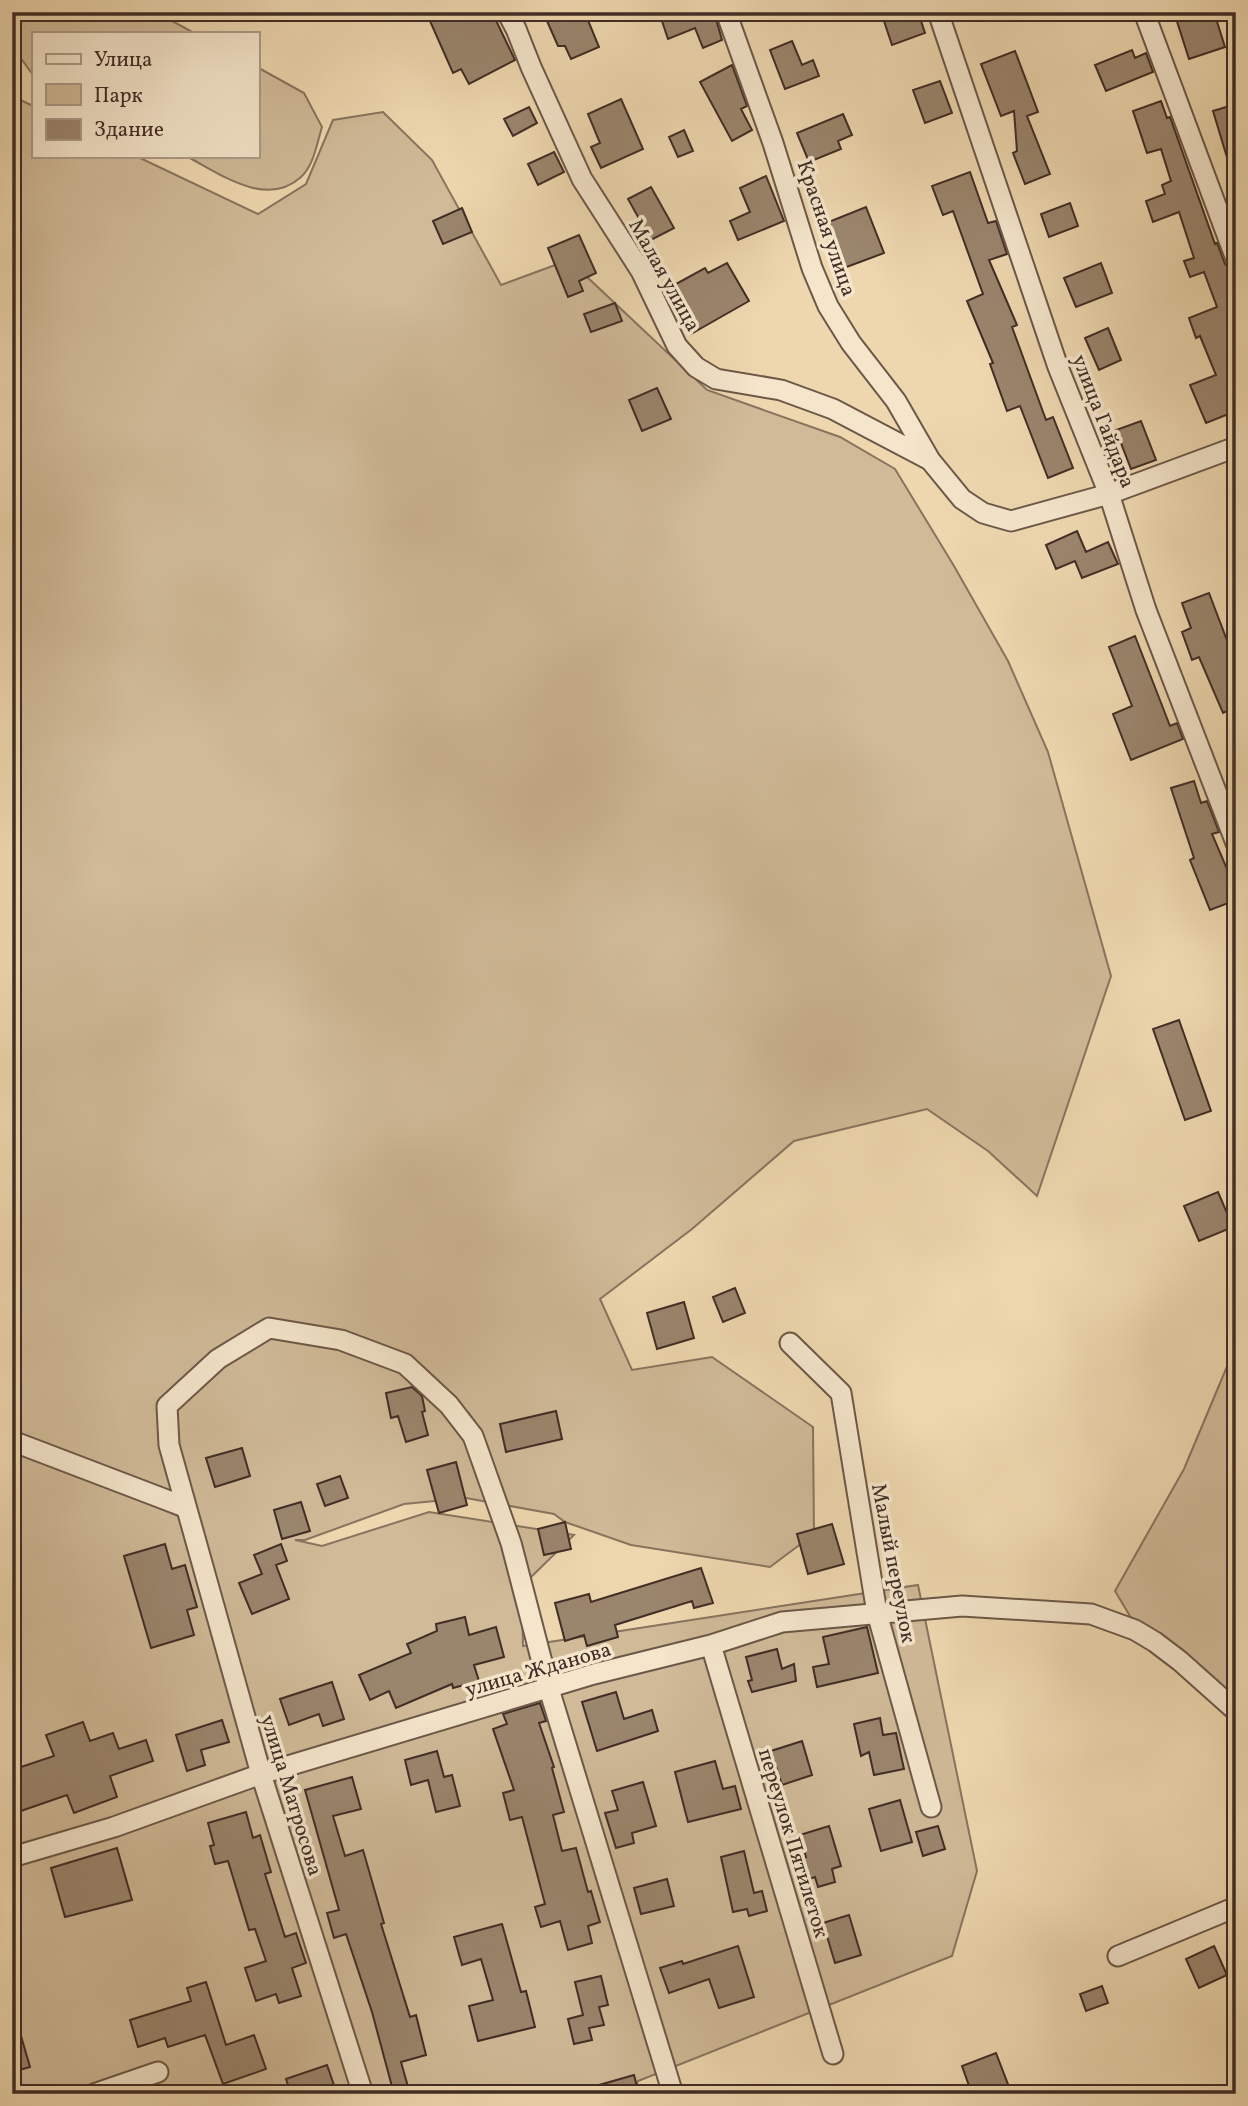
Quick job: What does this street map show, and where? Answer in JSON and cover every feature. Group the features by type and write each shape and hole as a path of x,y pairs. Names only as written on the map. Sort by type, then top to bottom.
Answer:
{"street":[{"name":"Малая улица","path":"507,12 582,179 641,271 677,346 696,367 716,379 781,390 833,409 930,460"},
{"name":"Красная улица","path":"726,12 773,143 812,268 828,306 851,342 896,401 930,460 962,499 983,513 1011,521 1109,494"},
{"name":"улица Гайдара","path":"937,12 1058,367 1109,494 1146,610 1236,843"},
{"path":"1144,12 1236,259"},
{"path":"1109,494 1236,447"},
{"name":"улица Матросова","path":"362,2094 261,1774 185,1507 169,1445 167,1406 218,1359 269,1328 341,1340 405,1364 449,1405 473,1436 511,1543 549,1689"},
{"name":"Малый переулок","path":"790,1343 841,1393 877,1613 931,1807"},
{"path":"12,1441 185,1507"},
{"name":"улица Жданова","path":"12,1857 114,1827 261,1774 594,1674 711,1645 782,1622 962,1606 1091,1615 1135,1630 1155,1642 1236,1711"},
{"name":"переулок Пятилеток","path":"711,1645 833,2054"},
{"path":"549,1689 673,2094"},
{"path":"1118,1956 1236,1907"},
{"path":"94,2094 158,2072"}],"green space":[{"path":"18,12 156,12 192,32 32,32 32,74 12,46"},
{"path":"259,68 304,93 322,127 309,166 301,177 287,186 273,190 258,189 228,179 190,158 259,158"},
{"path":"12,96 32,106 32,158 140,158 258,214 306,184 333,120 383,112 432,160 501,285 569,260 707,390 840,437 895,469 1008,661 1048,752 1111,976 1037,1196 988,1151 927,1109 794,1141 692,1229 600,1299 632,1370 712,1357 813,1427 814,1534 770,1567 631,1545 565,1522 554,1514 466,1498 404,1504 305,1540 295,1540 322,1546 429,1512 574,1535 522,1586 523,1646 918,1585 977,1871 952,1956 638,2081 633,2094 12,2094 12,1428 50,1460 185,1519 31,1441 12,1425"},
{"path":"1236,1345 1236,1708 1149,1648 1115,1591 1184,1469"}],"building":[{"path":"426,12 492,12 515,60 469,84 461,69 453,73"},
{"path":"543,12 574,12 576,17 585,13 599,47 571,59 565,46 558,46"},
{"path":"676,12 714,12 722,40 703,48 695,28 668,39 661,18"},
{"path":"881,12 918,12 925,33 892,45"},
{"path":"1174,12 1214,12 1225,47 1189,59"},
{"path":"792,41 802,65 813,60 819,76 785,89 770,50"},
{"path":"1132,50 1135,58 1146,53 1153,72 1106,91 1095,65"},
{"path":"1015,51 1038,112 1027,116 1050,174 1025,184 1013,153 1017,151 1014,111 1001,116 981,64"},
{"path":"732,65 747,106 741,109 752,130 732,141 700,82"},
{"path":"940,81 952,113 925,123 913,90"},
{"path":"621,99 643,149 601,168 591,147 600,143 588,114"},
{"path":"1161,101 1167,118 1170,117 1215,244 1217,243 1236,283 1236,411 1206,423 1190,385 1216,375 1200,336 1196,338 1189,318 1217,307 1204,272 1190,277 1184,261 1194,258 1179,212 1153,222 1146,201 1165,194 1162,185 1171,181 1161,149 1147,153 1133,111"},
{"path":"1236,104 1236,173 1232,174 1213,111"},
{"path":"529,107 537,123 513,136 504,119"},
{"path":"843,114 852,135 838,141 841,149 809,162 797,133"},
{"path":"684,130 693,151 678,157 669,137"},
{"path":"554,152 564,172 538,185 528,164"},
{"path":"970,172 988,223 996,221 1007,254 989,260 1017,325 1012,327 1046,420 1053,417 1073,468 1048,478 1020,406 1007,411 990,364 993,363 967,301 983,294 953,211 943,215 932,186"},
{"path":"766,176 784,221 738,240 730,221 750,212 740,188"},
{"path":"651,187 674,228 651,240 628,199"},
{"path":"1070,203 1078,226 1049,237 1041,214"},
{"path":"866,207 884,253 844,268 826,223"},
{"path":"462,208 472,232 443,244 433,221"},
{"path":"579,235 596,273 579,281 583,291 568,297 548,248"},
{"path":"727,263 749,301 691,334 678,312 688,306 676,284 705,268 708,273"},
{"path":"1101,263 1112,293 1076,307 1064,278"},
{"path":"615,303 622,321 591,332 584,314"},
{"path":"1108,328 1121,360 1099,370 1085,338"},
{"path":"657,388 671,419 642,431 629,400"},
{"path":"1141,421 1156,460 1131,469 1116,430"},
{"path":"1077,531 1086,552 1108,542 1118,564 1082,578 1075,561 1056,569 1046,545"},
{"path":"1209,593 1236,664 1236,707 1223,713 1199,657 1192,660 1182,632 1191,628 1182,603"},
{"path":"1135,636 1170,726 1177,723 1183,739 1131,760 1113,714 1132,706 1109,647"},
{"path":"1194,781 1201,803 1207,801 1219,832 1212,834 1227,869 1236,866 1236,900 1210,910 1190,860 1194,858 1171,788"},
{"path":"1179,1020 1211,1111 1185,1120 1153,1029"},
{"path":"1218,1192 1233,1227 1199,1241 1184,1206"},
{"path":"735,1288 745,1313 723,1322 713,1297"},
{"path":"684,1302 694,1338 657,1349 647,1313"},
{"path":"412,1387 422,1396 425,1411 422,1412 428,1435 406,1442 398,1416 391,1418 386,1393"},
{"path":"556,1411 562,1439 506,1452 500,1424"},
{"path":"242,1448 250,1476 215,1487 206,1458"},
{"path":"456,1462 467,1505 439,1513 427,1470"},
{"path":"340,1476 348,1498 325,1506 317,1484"},
{"path":"301,1502 310,1531 282,1539 274,1510"},
{"path":"565,1522 571,1549 544,1555 538,1529"},
{"path":"832,1524 844,1564 808,1574 797,1534"},
{"path":"165,1544 172,1569 185,1565 197,1607 187,1610 194,1635 151,1648 124,1556"},
{"path":"281,1544 287,1561 276,1565 289,1599 252,1614 239,1583 262,1574 254,1555"},
{"path":"701,1568 713,1603 694,1608 692,1601 615,1625 618,1637 587,1646 584,1635 565,1641 555,1603 589,1594 591,1602"},
{"path":"465,1617 469,1635 496,1627 504,1657 474,1665 479,1681 453,1688 452,1684 396,1708 389,1691 370,1700 359,1675 411,1653 407,1644 437,1631 436,1624"},
{"path":"867,1627 878,1673 817,1687 813,1667 829,1664 823,1637"},
{"path":"777,1649 782,1669 794,1664 796,1681 752,1692 746,1657"},
{"path":"332,1682 344,1719 323,1726 319,1714 289,1725 280,1699"},
{"path":"616,1692 624,1719 652,1710 658,1731 597,1751 582,1702"},
{"path":"540,1703 546,1721 539,1723 554,1767 552,1768 564,1812 553,1815 562,1851 576,1848 588,1892 591,1891 600,1922 588,1926 592,1943 568,1950 560,1921 541,1927 535,1907 545,1904 522,1817 510,1820 503,1793 514,1790 493,1729 507,1724 503,1714"},
{"path":"880,1718 883,1735 896,1733 904,1769 874,1775 869,1752 861,1756 854,1724"},
{"path":"222,1720 229,1742 201,1750 205,1765 187,1771 176,1735"},
{"path":"83,1722 90,1741 113,1733 119,1749 146,1740 153,1761 110,1776 117,1797 74,1813 67,1795 12,1814 12,1770 54,1756 46,1735"},
{"path":"802,1741 812,1775 782,1785 771,1751"},
{"path":"437,1751 444,1777 452,1775 460,1806 436,1812 428,1780 411,1785 405,1760"},
{"path":"715,1761 723,1789 735,1786 741,1809 688,1822 675,1772"},
{"path":"352,1777 361,1809 333,1816 345,1856 363,1850 384,1923 381,1924 410,2017 416,2015 426,2055 401,2062 410,2094 394,2094 372,2012 346,1934 334,1938 327,1913 339,1910 305,1790"},
{"path":"643,1782 656,1826 632,1833 634,1843 616,1848 605,1813 618,1810 612,1791"},
{"path":"900,1800 912,1842 881,1851 869,1809"},
{"path":"246,1812 253,1838 260,1835 271,1872 265,1874 285,1937 296,1933 306,1963 292,1968 301,1996 279,2003 276,1994 256,2001 245,1968 266,1961 255,1929 249,1930 228,1861 215,1864 210,1846 214,1845 208,1823"},
{"path":"829,1826 841,1866 832,1869 835,1882 818,1887 815,1877 803,1881 797,1860 806,1857 800,1835"},
{"path":"938,1826 945,1849 923,1856 916,1832"},
{"path":"117,1848 132,1900 65,1917 51,1868"},
{"path":"744,1851 754,1893 762,1891 767,1911 749,1916 747,1909 733,1912 721,1857"},
{"path":"667,1879 674,1906 641,1914 634,1888"},
{"path":"849,1915 861,1955 835,1963 823,1923"},
{"path":"502,1924 521,1992 526,1991 535,2027 478,2041 469,2006 493,2000 481,1959 462,1965 454,1937"},
{"path":"738,1946 754,1997 719,2008 709,1979 669,1993 660,1968 682,1961 683,1964"},
{"path":"1214,1946 1227,1975 1199,1988 1186,1959"},
{"path":"601,1976 608,2005 599,2007 604,2025 589,2028 592,2040 574,2044 568,2019 583,2015 575,1982"},
{"path":"206,1982 226,2045 254,2035 266,2069 223,2084 205,2035 168,2047 165,2038 138,2047 130,2020 191,2001 187,1988"},
{"path":"1102,1986 1108,2003 1086,2011 1080,1994"},
{"path":"17,2022 30,2067 12,2072 12,2023"},
{"path":"996,2053 1009,2087 991,2094 972,2094 962,2066"},
{"path":"327,2065 337,2094 291,2094 286,2079"},
{"path":"634,2075 639,2094 586,2094 585,2089"}]}
